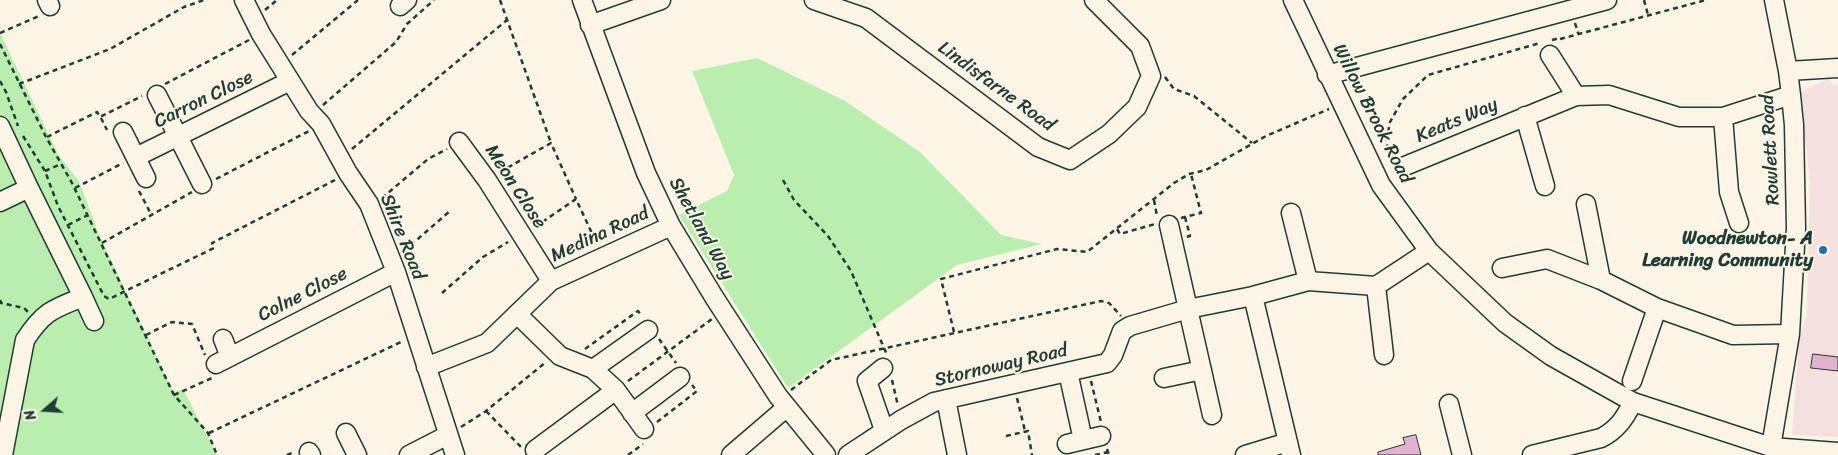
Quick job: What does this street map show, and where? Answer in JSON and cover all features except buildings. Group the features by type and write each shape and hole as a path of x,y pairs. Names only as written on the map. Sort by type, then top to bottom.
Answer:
{"street":[{"name":"Shire Road","path":"244,0 261,34 290,81 321,124 344,166 369,204 393,266 455,455"},
{"name":"Shetland Way","path":"582,0 646,173 671,226 784,403 826,455"},
{"path":"590,25 661,0"},
{"name":"Lindisfarne Road","path":"814,0 866,18 1038,147 1070,160 1109,134 1137,107 1150,76 1140,46 1094,0"},
{"name":"Willow Brook Road","path":"1293,0 1381,185 1429,251 1505,323 1551,356 1633,402 1780,450 1838,452"},
{"path":"1327,74 1607,0"},
{"name":"Rowlett Road","path":"1778,1 1794,125 1796,228 1790,334 1780,450"},
{"path":"1547,46 1576,96"},
{"path":"1788,70 1838,68"},
{"name":"Carron Close","path":"136,157 290,81"},
{"path":"158,95 202,184"},
{"name":"Keats Way","path":"1405,166 1576,96 1609,95 1679,117 1723,117 1791,95"},
{"name":"Keats Way","path":"1525,116 1545,186"},
{"path":"1723,117 1729,192 1739,223"},
{"path":"0,126 94,321"},
{"path":"123,132 146,178"},
{"name":"Meon Close","path":"460,142 487,180 551,281"},
{"path":"0,202 29,188"},
{"path":"1586,204 1601,280"},
{"path":"1291,213 1308,281"},
{"name":"Medina Road","path":"426,367 487,343 551,281 671,226"},
{"path":"1176,230 1188,309 1212,415"},
{"path":"1130,326 1188,309 1253,296 1308,281 1376,286 1429,251"},
{"path":"1502,268 1546,260 1601,280 1657,308 1733,334 1790,334"},
{"name":"Colne Close","path":"218,360 393,266"},
{"path":"1376,286 1384,354"},
{"path":"1245,455 1289,449 1253,296"},
{"path":"3,455 25,340 38,322 51,310 83,297"},
{"path":"1632,381 1657,308"},
{"path":"518,315 564,357 593,369 639,408 644,428"},
{"name":"Stornoway Road","path":"848,455 884,430 934,402 1107,363 1113,355 1122,331 1130,326"},
{"path":"593,369 650,329"},
{"path":"218,360 223,339"},
{"path":"884,430 867,381 887,366"},
{"path":"1164,378 1202,370"},
{"path":"1068,372 1075,442 1103,435"},
{"path":"639,408 683,375"},
{"path":"536,450 616,390"},
{"path":"946,399 957,455"},
{"path":"1537,454 1610,434 1624,418 1633,402"},
{"path":"731,455 784,403"},
{"path":"1449,404 1462,455"},
{"path":"346,433 357,455"},
{"path":"409,455 448,435"}],"path":[{"path":"19,84 110,49 184,7 204,0"},
{"path":"281,65 358,0"},
{"path":"312,114 396,42 407,24 434,0"},
{"path":"500,0 551,143 603,256"},
{"path":"1644,0 1648,15"},
{"path":"1370,162 1394,158 1386,143 1390,122 1403,99 1428,75 1547,46 1560,38 1706,0"},
{"path":"0,33 46,7"},
{"path":"0,81 6,92 20,132 45,171 58,206 104,296 109,299 214,248 212,243 344,166 507,20"},
{"path":"1547,46 1560,38"},
{"path":"0,44 88,215 174,395 208,433 217,455"},
{"path":"1162,73 1174,89 1194,96 1252,143"},
{"path":"954,332 941,279 1057,249 1087,252 1174,183 1191,174 1206,170 1252,143 1341,104"},
{"path":"369,204 384,197 428,159 460,142"},
{"path":"487,180 551,143"},
{"path":"74,188 136,157"},
{"path":"45,171 61,164"},
{"path":"1185,217 1190,236 1176,230 1185,217 1201,213 1191,174"},
{"path":"784,180 794,200 828,236 851,271 885,348 887,366 901,420"},
{"path":"442,293 483,257 522,235 576,200"},
{"path":"1116,229 1120,234 1158,223 1154,200"},
{"path":"393,266 405,250 450,211"},
{"path":"68,225 88,215"},
{"path":"0,300 2,303 24,308 38,322"},
{"path":"784,403 831,360 954,332 1101,301 1109,303 1130,326"},
{"path":"616,390 723,310"},
{"path":"448,435 564,357 638,311 683,375 697,391 648,429 644,428"},
{"path":"146,335 172,322 192,324 218,360 215,377 174,395"},
{"path":"208,433 415,335"},
{"path":"1088,367 1108,454 1096,455"},
{"path":"1014,384 1025,431"},
{"path":"486,411 528,454 536,450"},
{"path":"1006,436 1028,430 1032,455"},
{"path":"287,455 292,453 304,454"}],"shaded area":[{"name":"Woodnewton- A Learning Community","path":"1830,78 1833,86 1838,84 1838,437 1792,435 1799,335 1807,316 1810,183 1800,92"}],"green space":[{"path":"0,33 59,156 79,181 98,232 173,392 183,389 217,455 0,455"},
{"path":"757,58 845,101 920,152 1001,235 1042,244 957,265 788,388 679,215 727,191 734,175 692,71"}],"place":[{"name":"Woodnewton- A Learning Community","path":"1823,250"}]}
